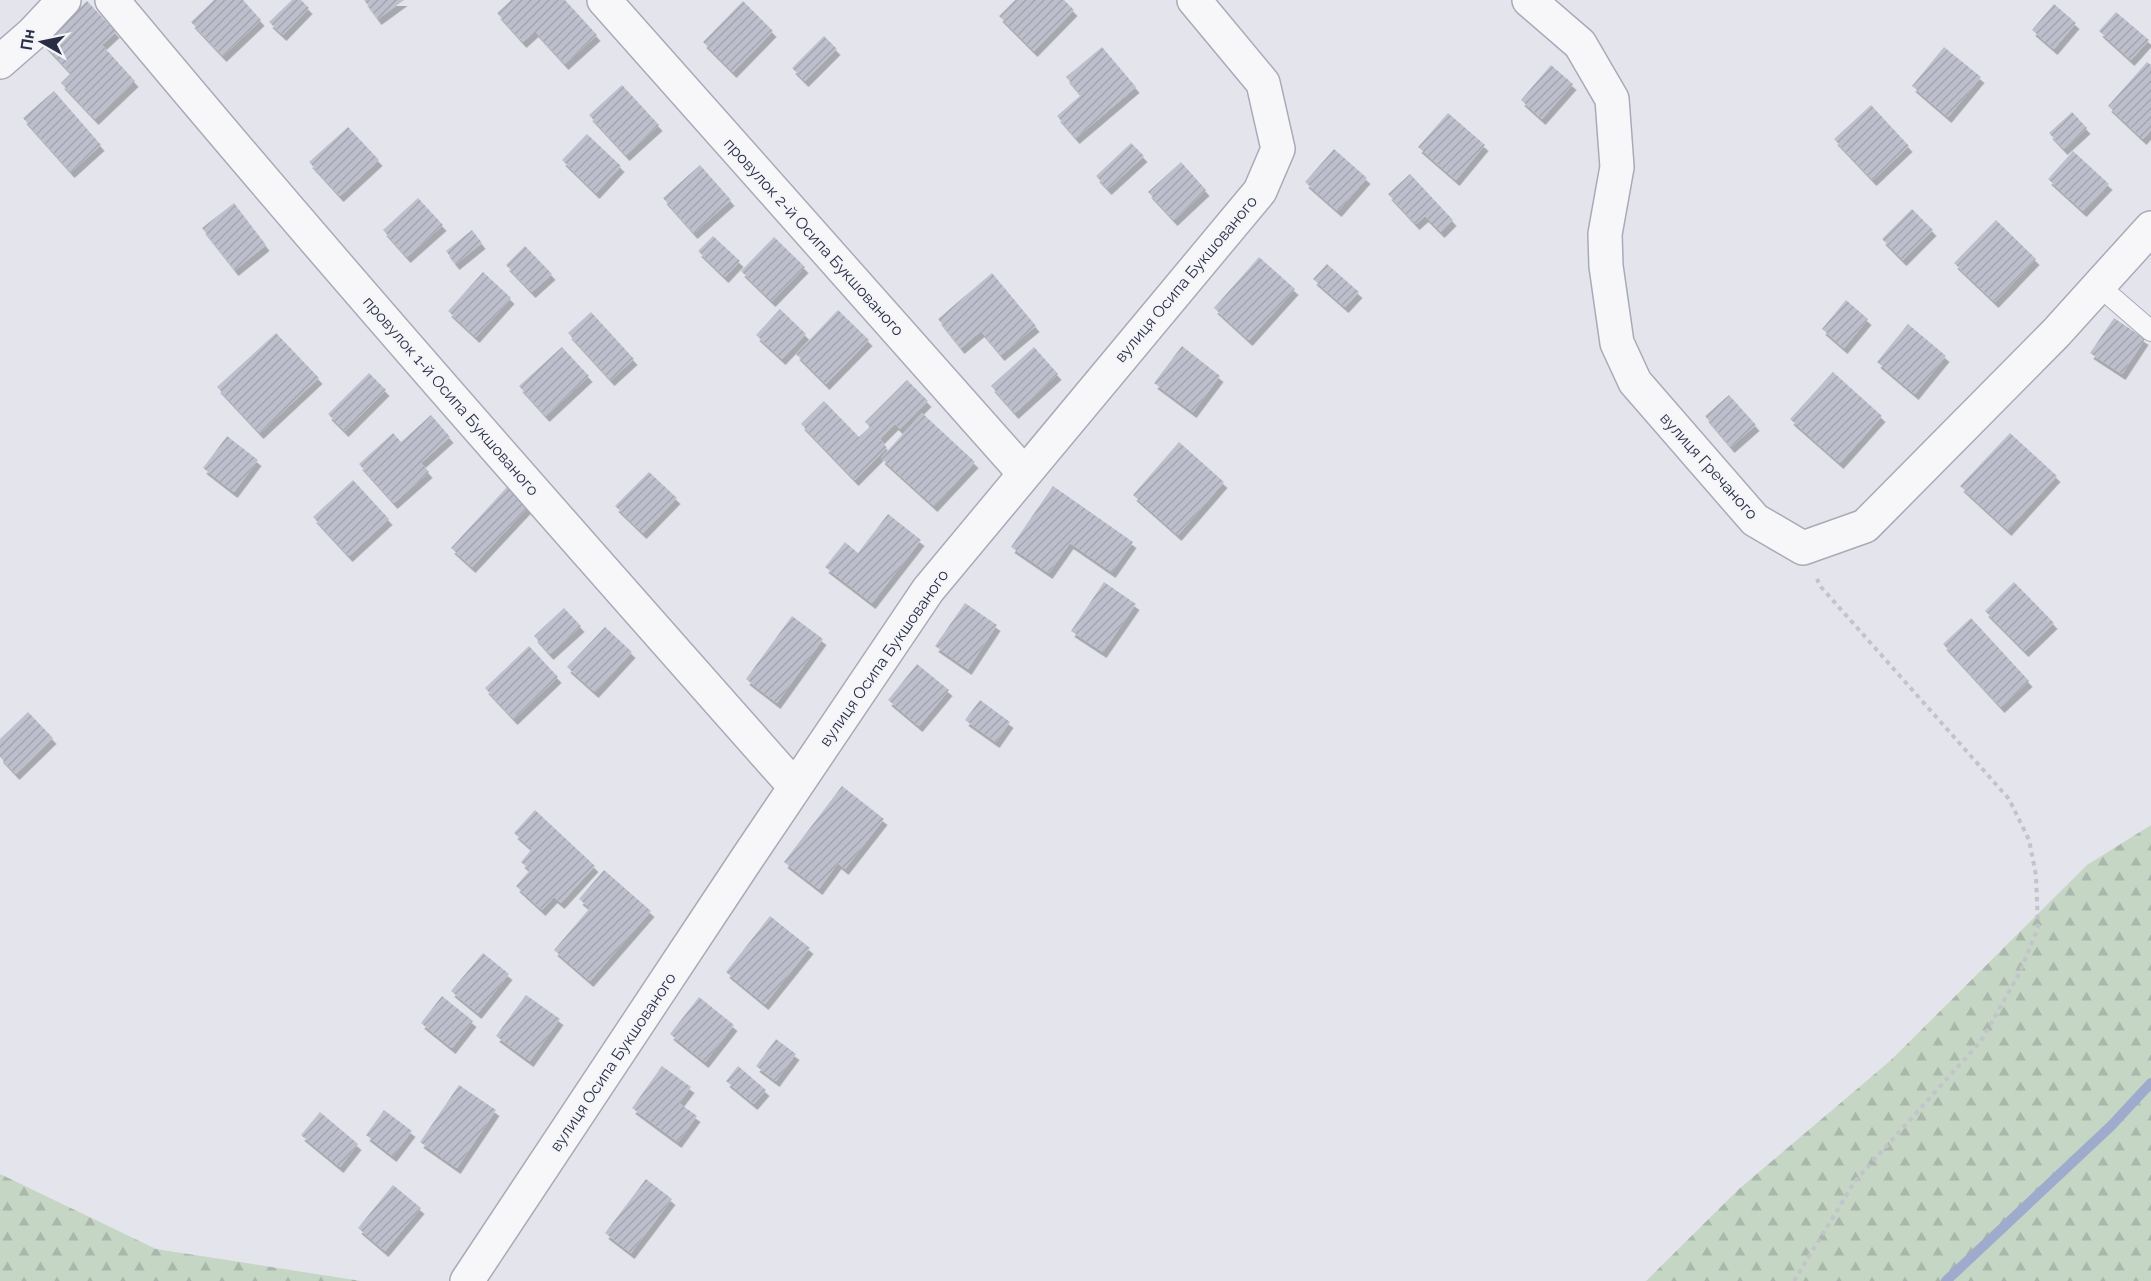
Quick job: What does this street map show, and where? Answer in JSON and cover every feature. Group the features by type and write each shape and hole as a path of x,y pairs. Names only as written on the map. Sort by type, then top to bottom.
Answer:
{"street":[{"path":"0,62 32,34 63,0"},
{"name":"провулок 1-й Осипа Букшованого","path":"112,0 236,149 795,787"},
{"name":"провулок 2-й Осипа Букшованого","path":"604,0 1024,473"},
{"name":"вулиця Осипа Букшованого","path":"467,1281 928,591 1260,190 1278,149 1263,83 1194,0"},
{"name":"вулиця Гречаного","path":"1529,0 1580,44 1612,99 1617,167 1605,234 1606,266 1617,343 1635,382 1755,520 1803,548"},
{"path":"1803,548 1865,526 2056,333 2151,228"}],"lane":[{"path":"2099,286 2151,331"}],"path":[{"path":"1794,1281 1855,1181 1981,1041 2019,974 2038,927 2036,875 2029,840 2009,799 1821,587 1803,548"}],"green space":[{"path":"2151,825 2151,1281 1646,1281 1739,1189 1890,1061 2087,865"},
{"path":"0,1174 156,1249 361,1281 0,1281"}],"building":[{"path":"214,0 243,0 261,20 223,56 191,22"},
{"path":"292,0 301,0 309,8 283,35 269,22"},
{"path":"364,0 404,0 378,19"},
{"path":"511,0 565,0 597,35 565,64 535,31 523,42 497,13"},
{"path":"1015,0 1064,0 1074,10 1034,51 999,16"},
{"path":"87,1 116,32 102,45 135,81 95,119 61,83 71,73 42,42"},
{"path":"743,1 773,31 733,72 703,42"},
{"path":"2054,4 2076,23 2054,49 2032,30"},
{"path":"2116,12 2149,40 2131,60 2099,31"},
{"path":"824,36 837,49 805,81 792,68"},
{"path":"1102,47 1136,87 1076,138 1057,116 1081,95 1066,77"},
{"path":"1944,47 1981,77 1948,117 1912,86"},
{"path":"2147,62 2151,65 2151,130 2143,139 2108,106"},
{"path":"1551,65 1573,84 1542,119 1521,100"},
{"path":"622,85 659,125 626,155 589,115"},
{"path":"54,91 101,145 71,172 23,118"},
{"path":"1871,105 1909,146 1873,180 1834,139"},
{"path":"2072,112 2087,128 2064,149 2049,133"},
{"path":"1448,113 1485,145 1456,180 1418,147"},
{"path":"348,127 379,160 340,196 309,162"},
{"path":"587,134 621,166 596,193 562,160"},
{"path":"1131,143 1144,156 1108,189 1096,176"},
{"path":"1334,149 1367,178 1338,211 1305,182"},
{"path":"2073,151 2109,184 2083,211 2048,179"},
{"path":"1181,162 1206,190 1174,220 1148,192"},
{"path":"700,165 731,200 694,233 663,198"},
{"path":"1410,174 1453,220 1441,232 1425,216 1416,224 1388,194"},
{"path":"418,198 443,225 407,257 383,230"},
{"path":"234,203 266,245 235,270 202,228"},
{"path":"1912,209 1933,230 1903,260 1882,239"},
{"path":"1996,220 2036,259 1995,302 1954,263"},
{"path":"472,230 482,243 456,264 446,251"},
{"path":"713,236 740,261 725,277 698,251"},
{"path":"774,237 805,267 772,301 741,271"},
{"path":"525,246 552,274 532,292 506,265"},
{"path":"1259,257 1295,289 1249,340 1214,308"},
{"path":"1327,264 1359,292 1345,307 1313,279"},
{"path":"483,272 511,298 476,337 448,311"},
{"path":"992,273 1036,326 1001,355 981,331 961,348 938,319"},
{"path":"1846,300 1868,319 1844,348 1822,329"},
{"path":"780,309 806,334 782,359 756,335"},
{"path":"838,310 869,340 826,384 796,354"},
{"path":"591,312 634,359 611,380 568,333"},
{"path":"2114,318 2145,339 2122,374 2090,353"},
{"path":"1908,324 1946,356 1915,394 1877,362"},
{"path":"276,333 319,378 260,433 217,387"},
{"path":"1182,346 1220,376 1193,412 1154,383"},
{"path":"562,347 589,376 546,416 519,386"},
{"path":"1034,347 1058,374 1015,413 991,386"},
{"path":"1833,372 1882,416 1840,463 1790,419"},
{"path":"369,373 386,390 345,431 328,414"},
{"path":"907,380 928,401 900,429 895,424 880,439 887,448 855,480 801,424 824,401 859,437 870,427 865,422"},
{"path":"1729,395 1756,425 1731,447 1705,416"},
{"path":"922,413 975,462 934,506 881,458"},
{"path":"431,415 450,437 421,463 429,472 394,503 359,464 393,433 401,442"},
{"path":"2010,433 2057,476 2008,530 1960,486"},
{"path":"227,436 258,460 234,492 203,468"},
{"path":"1179,442 1224,482 1178,535 1133,495"},
{"path":"649,472 677,498 643,533 615,506"},
{"path":"353,480 389,519 349,556 313,517"},
{"path":"1053,486 1133,542 1112,572 1070,543 1049,573 1011,547"},
{"path":"507,487 528,507 472,567 451,548"},
{"path":"888,514 921,540 872,603 825,567 845,542 858,553"},
{"path":"1104,582 1136,604 1103,652 1071,631"},
{"path":"2014,582 2054,623 2025,651 1985,611"},
{"path":"965,603 997,625 968,669 935,646"},
{"path":"564,608 581,626 550,654 534,636"},
{"path":"792,616 823,639 777,703 746,679"},
{"path":"1971,618 2029,681 2001,707 1943,644"},
{"path":"605,627 632,652 595,692 567,667"},
{"path":"529,646 558,677 514,719 485,688"},
{"path":"917,664 949,690 919,726 888,700"},
{"path":"980,700 1010,722 996,742 965,720"},
{"path":"28,712 53,738 16,774 0,757 0,739"},
{"path":"842,786 884,819 845,869 838,863 819,889 784,862"},
{"path":"535,810 595,866 561,903 554,897 542,910 516,886 530,870 521,862 532,849 514,833"},
{"path":"604,870 651,911 590,981 554,950 590,908 579,899"},
{"path":"770,916 810,948 765,1004 726,972"},
{"path":"483,953 509,974 478,1013 451,991"},
{"path":"526,995 560,1019 530,1061 496,1036"},
{"path":"442,996 473,1021 452,1048 421,1023"},
{"path":"699,997 734,1025 705,1062 670,1034"},
{"path":"776,1039 796,1054 776,1081 756,1066"},
{"path":"662,1066 691,1087 679,1103 697,1116 678,1142 632,1108"},
{"path":"738,1066 766,1090 754,1104 726,1081"},
{"path":"459,1085 496,1110 457,1168 420,1142"},
{"path":"384,1110 412,1131 393,1156 366,1135"},
{"path":"320,1112 358,1144 340,1167 301,1135"},
{"path":"646,1179 672,1199 631,1253 605,1233"},
{"path":"393,1185 421,1208 385,1251 358,1228"}],"waterway":[{"path":"1946,1281 2111,1126 2151,1083"}]}
